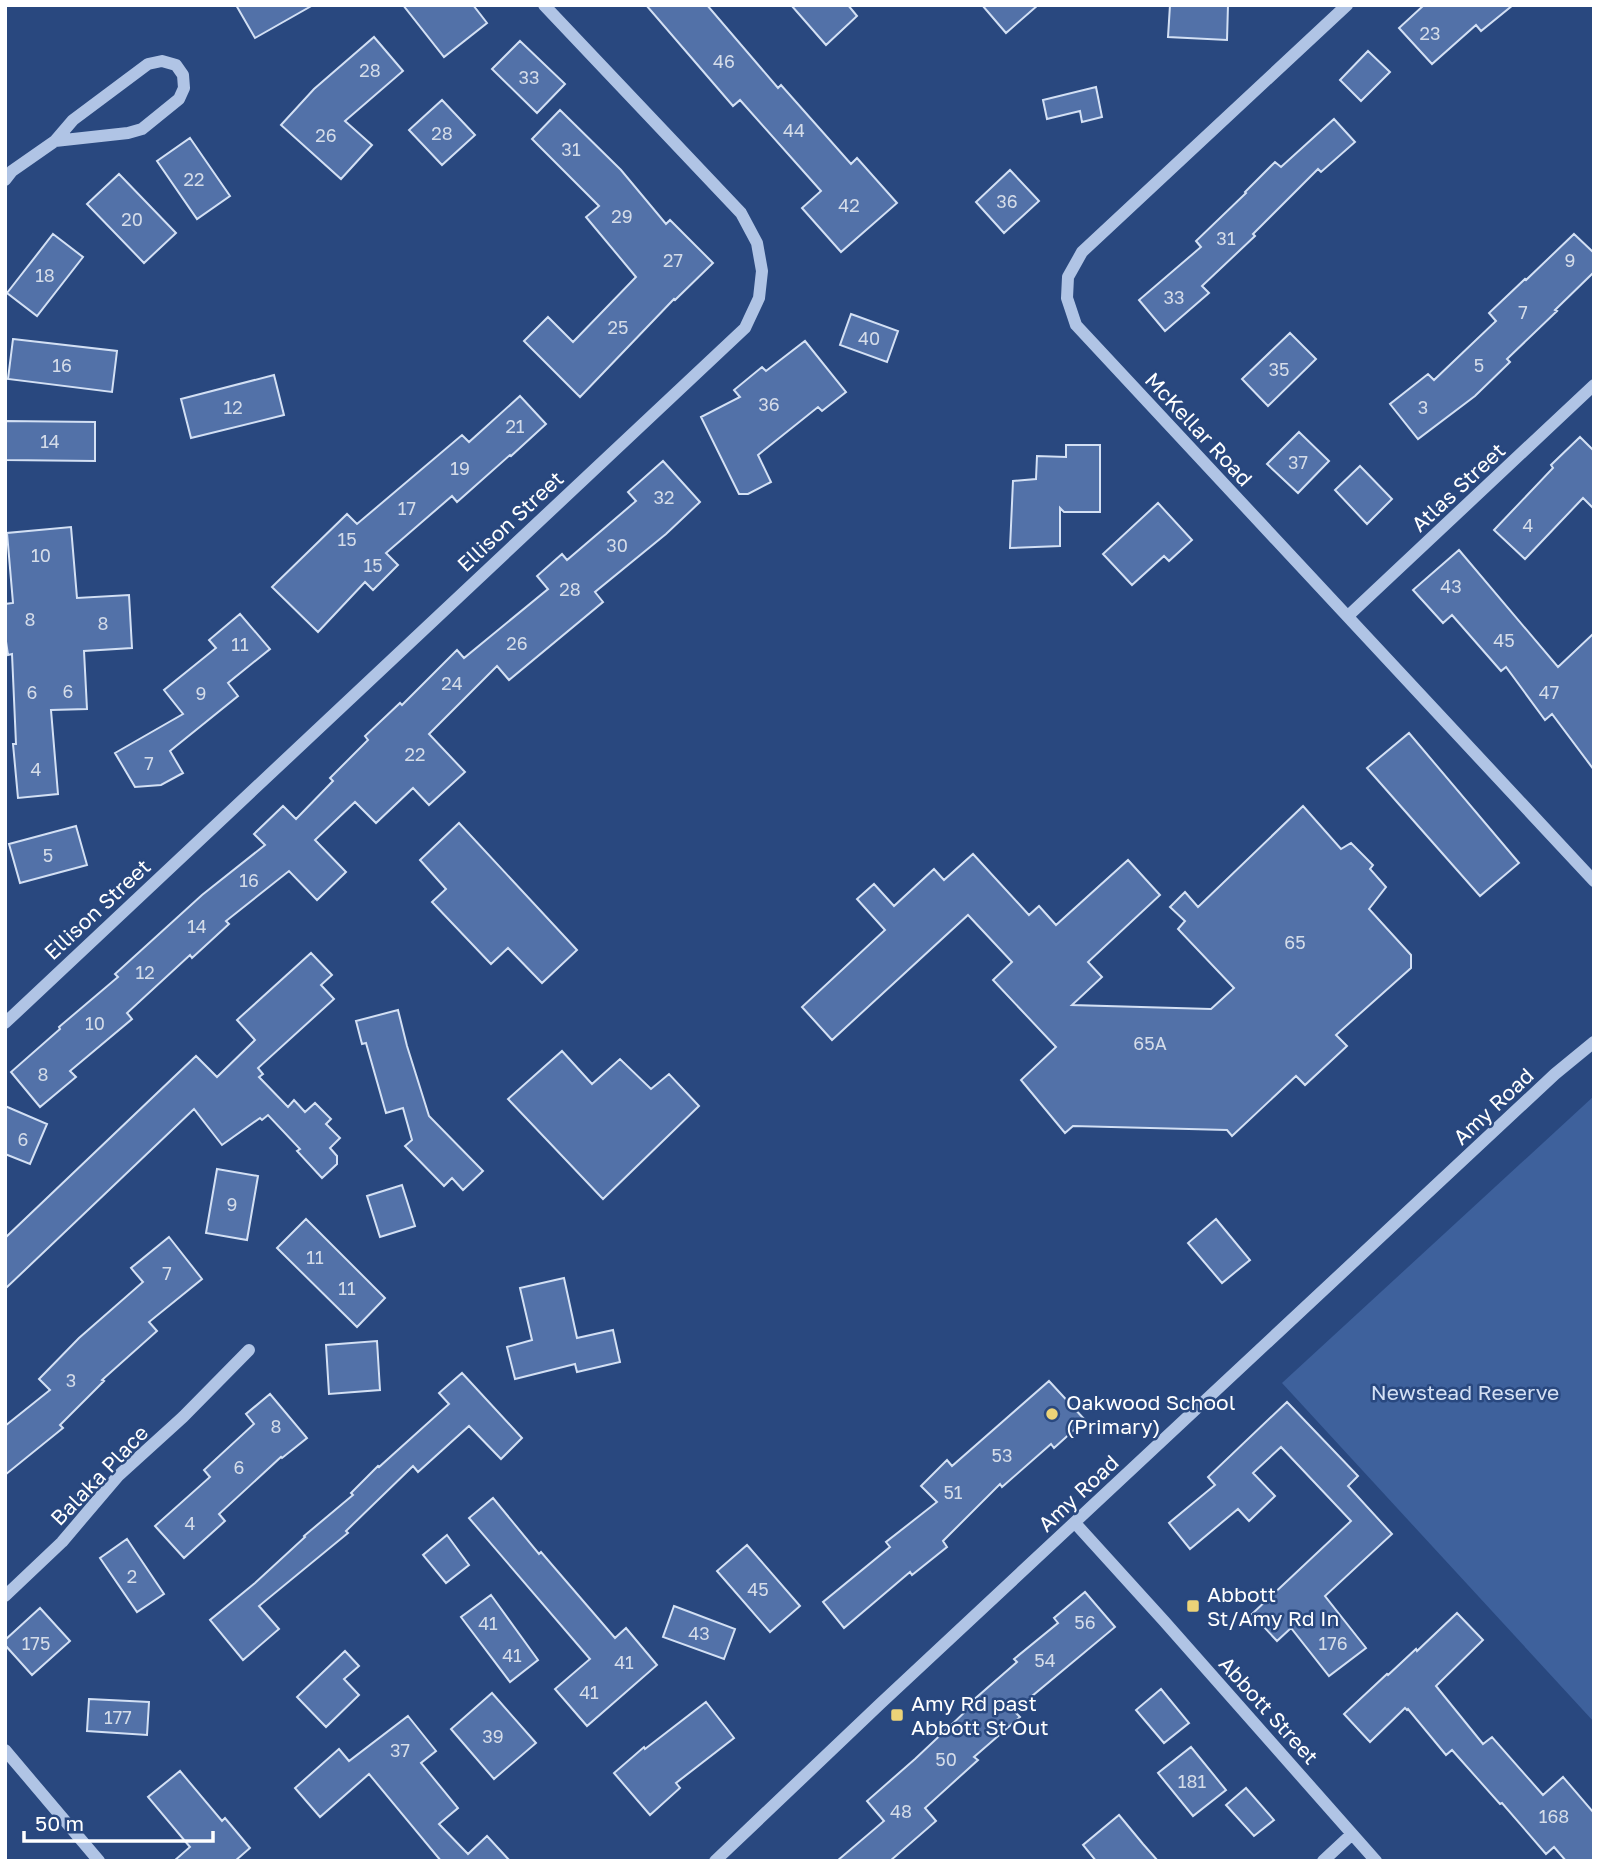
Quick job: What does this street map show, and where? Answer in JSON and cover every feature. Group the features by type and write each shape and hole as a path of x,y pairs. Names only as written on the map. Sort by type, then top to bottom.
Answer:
{"street":[{"name":"Ellison Street","path":"5,1023 745,328 759,298 762,271 757,243 741,214 544,5"},
{"name":"McKellar Road","path":"1347,5 1082,252 1068,277 1067,298 1076,325 1594,881"},
{"path":"5,180 12,171 55,141 73,120 148,64 162,61 176,65 183,75 184,88 179,99 142,129 55,141"},
{"name":"Atlas Street","path":"1348,617 1594,385"},
{"name":"Amy Road","path":"715,1861 1555,1074 1594,1042"},
{"name":"Balaka Place","path":"5,1596 62,1542 118,1476 183,1417 249,1350"},
{"name":"Abbott Street","path":"1075,1523 1376,1861"},
{"path":"5,1750 99,1861"},
{"path":"1323,1861 1352,1834"}],"green space":[{"name":"Newstead Reserve","path":"1594,1096 1594,1722 1282,1383"}],"building":[{"path":"236,5 313,5 255,38"},
{"path":"403,5 473,5 487,23 444,57"},
{"path":"646,5 707,5 778,88 781,85 851,164 857,158 897,203 841,252 802,208 821,191 740,100 733,106"},
{"path":"791,5 848,5 857,16 826,45"},
{"path":"982,5 1038,5 1006,33"},
{"path":"1170,5 1228,5 1227,40 1168,37"},
{"path":"1424,5 1513,5 1481,31 1476,25 1432,64 1399,28"},
{"path":"374,37 403,71 345,121 372,145 341,179 281,125 314,89"},
{"path":"520,41 565,84 537,113 492,69"},
{"path":"1368,51 1390,72 1361,101 1340,80"},
{"path":"1096,87 1102,117 1082,122 1080,111 1047,119 1043,100"},
{"path":"442,100 475,135 442,165 409,130"},
{"path":"560,110 621,170 666,224 670,220 713,263 674,299 580,397 524,341 548,317 573,342 636,277 586,217 599,206 532,139"},
{"path":"1334,119 1355,142 1321,172 1318,169 1253,234 1255,236 1202,286 1209,293 1165,331 1139,300 1201,247 1196,241 1275,162 1281,167"},
{"path":"190,138 230,196 197,219 157,161"},
{"path":"1010,170 1039,201 1004,233 976,202"},
{"path":"119,174 176,233 144,263 87,204"},
{"path":"53,234 83,257 37,316 7,293"},
{"path":"1574,234 1594,253 1594,272 1507,359 1510,362 1475,396 1418,439 1390,404 1428,374 1434,380 1496,321 1489,313"},
{"path":"851,314 898,331 887,362 840,345"},
{"path":"1290,333 1316,359 1268,406 1242,379"},
{"path":"13,339 117,351 112,392 8,379"},
{"path":"805,341 846,392 822,411 818,407 758,455 771,482 748,494 739,494 701,417 740,397 734,390 762,367 766,371"},
{"path":"274,375 284,415 191,438 181,399"},
{"path":"520,396 546,424 457,502 452,496 386,553 398,565 373,590 365,582 318,632 272,587 347,514 357,524 462,435 469,442"},
{"path":"5,421 95,422 95,461 5,460"},
{"path":"1299,432 1329,461 1298,493 1267,464"},
{"path":"1580,437 1594,451 1594,509 1583,498 1525,559 1494,530 1553,468 1551,465"},
{"path":"1066,445 1100,445 1100,512 1064,512 1060,508 1060,546 1010,548 1013,481 1036,479 1037,456 1066,457"},
{"path":"663,461 700,502 666,534 595,592 603,602 509,680 497,666 429,734 465,772 429,805 413,788 376,823 355,802 315,840 346,872 317,900 289,871 226,921 229,924 192,958 190,955 127,1013 132,1019 70,1071 76,1077 40,1107 11,1072 118,977 115,974 202,895 265,845 254,834 283,806 296,819 333,781 330,778 368,740 365,736 400,703 402,705 457,650 464,658 548,589 537,576 562,554 567,560 636,501 628,492"},
{"path":"1360,466 1392,499 1367,524 1335,490"},
{"path":"1158,503 1192,540 1169,561 1164,556 1132,585 1103,554"},
{"path":"71,527 77,598 129,595 132,648 84,651 87,709 51,710 58,794 18,798 13,744 16,744 12,654 8,655 5,635 5,604 13,603 7,533"},
{"path":"1459,550 1558,667 1594,633 1594,770 1552,714 1545,720 1506,667 1501,671 1452,615 1443,623 1413,590"},
{"path":"240,614 270,649 228,683 238,696 170,751 183,773 161,785 135,787 115,753 183,714 164,690 216,648 209,640"},
{"path":"1409,733 1519,863 1480,896 1367,768"},
{"path":"1303,806 1341,849 1351,843 1373,865 1370,869 1386,887 1369,909 1411,955 1411,968 1336,1035 1347,1046 1305,1085 1296,1076 1232,1136 1227,1130 1073,1126 1065,1133 1021,1080 1056,1047 993,980 1012,962 968,915 832,1040 802,1007 885,930 857,899 874,884 894,906 934,869 944,880 973,854 1029,915 1039,906 1056,925 1128,860 1160,895 1088,962 1102,977 1072,1005 1211,1009 1234,988 1178,929 1185,921 1170,907 1185,892 1198,907"},
{"path":"459,823 577,950 542,983 508,948 491,964 432,902 446,889 420,860"},
{"path":"76,826 87,865 20,883 9,844"},
{"path":"311,953 332,975 321,985 334,999 258,1068 263,1074 259,1077 288,1107 294,1100 305,1112 315,1103 331,1119 326,1124 340,1138 330,1148 337,1156 337,1164 322,1178 297,1151 300,1149 268,1115 222,1145 194,1109 5,1289 5,1238 196,1056 217,1077 255,1040 237,1020"},
{"path":"398,1010 429,1116 483,1171 463,1190 452,1178 444,1186 405,1146 412,1140 403,1108 386,1113 366,1043 362,1044 356,1021"},
{"path":"562,1051 592,1084 620,1059 651,1089 669,1074 699,1106 603,1199 508,1099"},
{"path":"5,1106 47,1124 30,1164 5,1154"},
{"path":"217,1169 258,1176 247,1240 206,1233"},
{"path":"402,1185 415,1226 380,1237 367,1196"},
{"path":"306,1219 385,1298 357,1327 277,1248"},
{"path":"1216,1219 1250,1260 1222,1283 1188,1243"},
{"path":"169,1237 202,1279 149,1322 157,1331 102,1380 104,1381 60,1425 63,1428 5,1475 5,1426 50,1390 39,1379 79,1338 143,1282 131,1268"},
{"path":"564,1278 577,1338 613,1330 620,1362 577,1372 575,1364 515,1379 507,1347 532,1340 520,1288"},
{"path":"377,1341 380,1390 329,1394 326,1345"},
{"path":"462,1373 522,1438 501,1459 469,1426 418,1472 413,1466 346,1531 348,1533 259,1606 279,1629 243,1660 210,1620 353,1495 351,1493 378,1466 449,1404 439,1393"},
{"path":"1049,1381 1085,1420 1054,1448 1051,1444 1002,1487 1000,1484 943,1541 947,1547 912,1575 910,1572 844,1628 823,1602 890,1547 886,1542 937,1502 921,1486 947,1460 952,1466"},
{"path":"270,1394 307,1438 281,1457 219,1514 225,1521 184,1558 155,1526 210,1477 204,1470 254,1424 246,1414"},
{"path":"1287,1402 1358,1476 1348,1486 1392,1534 1325,1596 1366,1648 1329,1676 1291,1628 1277,1641 1252,1614 1351,1521 1281,1447 1253,1473 1275,1496 1249,1521 1238,1509 1190,1549 1169,1523 1215,1485 1208,1477"},
{"path":"493,1498 539,1554 541,1552 615,1638 626,1628 657,1665 587,1726 555,1689 590,1659 469,1518"},
{"path":"447,1535 469,1565 446,1583 423,1555"},
{"path":"127,1539 164,1594 137,1612 100,1558"},
{"path":"747,1545 800,1606 770,1632 717,1571"},
{"path":"1085,1592 1115,1627 1014,1711 1020,1717 974,1757 978,1760 925,1808 936,1821 890,1861 837,1861 884,1821 867,1801 965,1712 962,1710 1017,1662 1014,1659 1058,1623 1054,1618"},
{"path":"491,1595 538,1660 510,1682 461,1617"},
{"path":"674,1606 735,1629 724,1659 663,1637"},
{"path":"40,1608 70,1641 32,1675 5,1645 5,1640"},
{"path":"1457,1613 1483,1640 1436,1686 1483,1744 1492,1737 1543,1795 1563,1777 1594,1813 1594,1861 1566,1861 1554,1847 1546,1854 1452,1750 1446,1755 1408,1709 1405,1708 1370,1742 1344,1714"},
{"path":"345,1651 359,1666 344,1679 359,1695 326,1727 297,1697"},
{"path":"1161,1689 1189,1723 1164,1743 1136,1710"},
{"path":"492,1693 536,1743 494,1779 451,1729"},
{"path":"89,1699 149,1702 147,1735 87,1731"},
{"path":"706,1702 734,1738 676,1783 680,1788 650,1815 614,1773 644,1747 645,1749"},
{"path":"408,1716 436,1751 421,1763 458,1808 439,1824 468,1854 487,1836 510,1861 441,1861 369,1774 320,1817 295,1788 339,1749 349,1761"},
{"path":"1191,1747 1226,1790 1193,1816 1158,1773"},
{"path":"180,1771 222,1821 225,1818 250,1848 235,1861 174,1861 190,1847 148,1797"},
{"path":"1246,1788 1274,1820 1254,1836 1226,1805"},
{"path":"1119,1815 1158,1861 1096,1861 1083,1845"}],"place":[{"name":"Oakwood School (Primary)","path":"1052,1414"},
{"name":"Abbott St/Amy Rd In","path":"1193,1606"},
{"name":"Amy Rd past Abbott St Out","path":"897,1715"}]}
